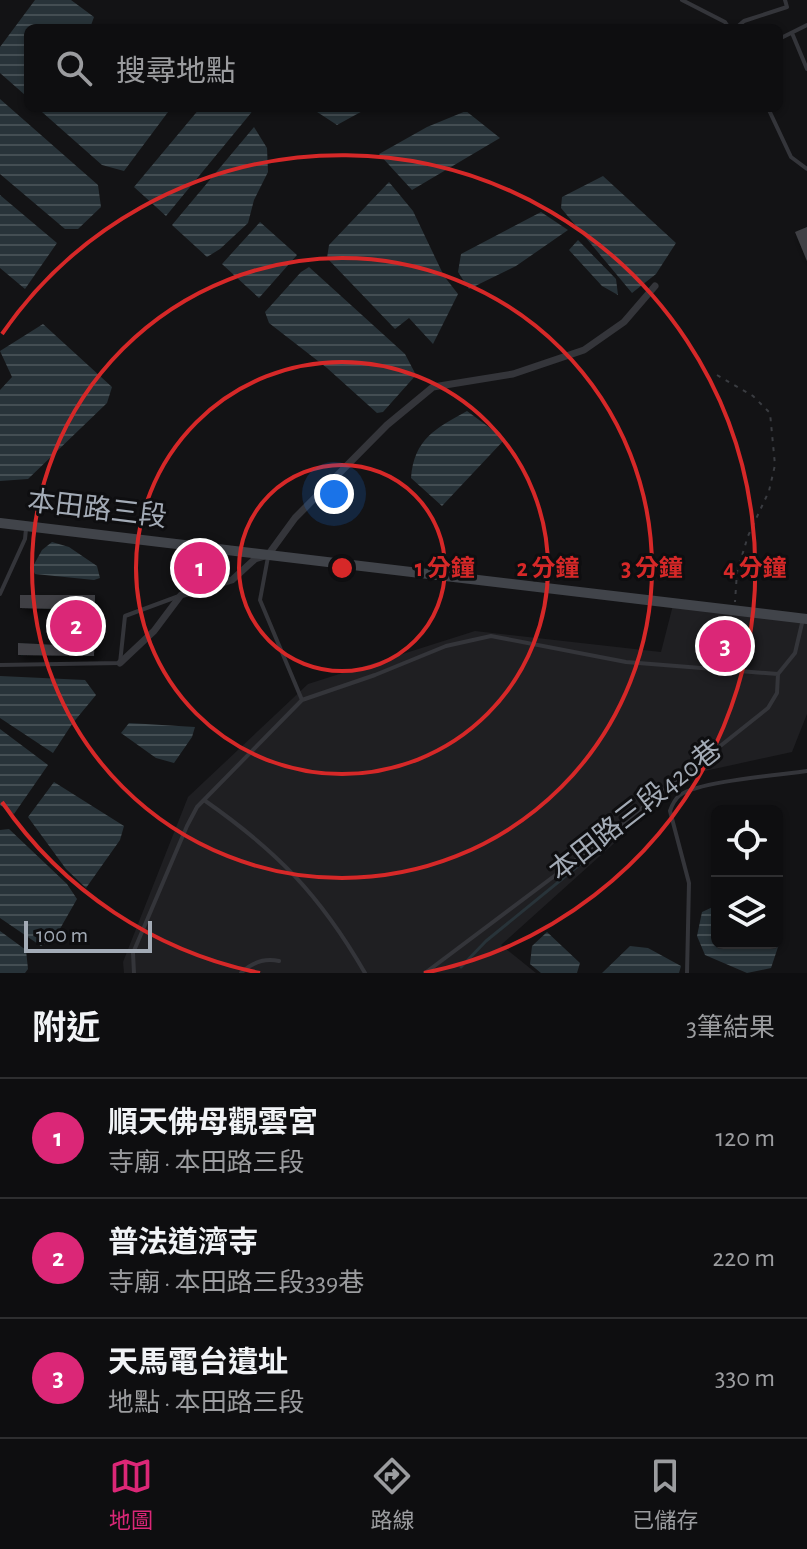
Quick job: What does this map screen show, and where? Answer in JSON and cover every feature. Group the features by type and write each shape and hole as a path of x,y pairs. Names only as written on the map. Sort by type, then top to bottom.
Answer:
{"street":[{"path":"120,663 154,631 181,595 232,580 255,559 268,555 305,508 387,425 433,387 513,374 584,350 624,322 655,286"},
{"name":"本田路三段","path":"0,523 805,619"}],"lane":[{"path":"682,0 726,24"},
{"path":"741,24 787,7 785,0"},
{"path":"783,37 807,25"},
{"path":"792,33 807,69"},
{"path":"770,112 791,157 807,169"},
{"path":"0,594 25,539 27,526"},
{"path":"268,555 260,600 302,700"},
{"path":"0,665 120,663 125,616 181,595"},
{"name":"本田路三段420巷","path":"425,973 597,844 768,708 777,693 778,674 795,653 805,619"},
{"path":"134,973 133,953 187,826 204,800 302,700 446,646 491,636 626,662 778,674"},
{"path":"687,973 689,883 670,811 673,803 681,794 693,790 807,771"},
{"path":"204,800 239,824 297,876 337,926 365,973"},
{"path":"241,973 250,964 269,959 279,961"}],"path":[{"path":"717,375 753,396 770,413 775,465 769,491 748,536 737,572 735,611"}],"shaded area":[{"path":"35,0 71,0 94,17 91,24 24,24 24,94 0,73 0,47"},
{"path":"0,99 98,185 101,207 78,229 65,229 0,174"},
{"path":"42,112 168,112 124,171 102,165"},
{"path":"197,112 251,112 166,216 134,187"},
{"path":"317,112 361,112 337,125"},
{"path":"467,112 500,138 412,190 379,154 427,127"},
{"path":"254,127 267,148 268,172 254,200 248,223 207,257 172,225"},
{"path":"603,176 676,243 656,274 632,293 561,208 562,197"},
{"path":"389,182 413,211 444,276 458,294 433,344 409,318 395,329 327,258 329,245"},
{"path":"0,195 57,243 25,289 0,268"},
{"path":"541,212 568,230 516,266 469,289 458,272 461,254"},
{"path":"260,222 297,255 259,298 222,264"},
{"path":"578,240 616,279 618,295 602,286 569,250"},
{"path":"309,267 405,354 416,375 383,412 377,413 327,368 269,323 265,312"},
{"path":"43,324 112,387 107,403 28,479 0,481 0,390 12,377 0,351"},
{"path":"467,411 505,439 442,506 411,478 413,465 428,436"},
{"path":"52,542 69,547 97,566 100,578 35,574 32,568 42,550"},
{"path":"673,605 807,621 807,714 792,752 691,774 501,945 536,973 124,973 123,962 188,797 308,684 475,631 661,652"},
{"path":"0,676 85,680 96,695 53,753 0,718"},
{"path":"129,723 195,727 192,737 174,763 156,758 121,733"},
{"path":"0,729 48,765 14,814 0,805"},
{"path":"54,782 124,826 120,840 86,888 66,869 28,817"},
{"path":"9,829 67,884 77,899 57,934 41,946 0,918 0,830"},
{"path":"711,908 711,949 777,949 771,968 747,973 705,955 697,936 702,912"},
{"path":"0,931 26,950 28,969 25,973 0,973"},
{"path":"547,932 580,963 577,973 541,973 530,964 532,946"},
{"path":"630,946 648,948 681,966 679,973 602,973"}],"building":[{"path":"807,227 807,261 795,232"},
{"path":"187,558 212,558 212,578 187,578"},
{"path":"20,595 95,595 94,656 18,655 18,643 57,645 58,609 20,608"},
{"path":"703,627 751,632 748,664 699,659"}],"waterway":[{"path":"461,967 486,941 648,809"}],"place":[{"name":"順天佛母觀雲宮","path":"200,568"},
{"name":"普法道濟寺","path":"76,626"},
{"name":"天馬電台遺址","path":"725,646"}]}
